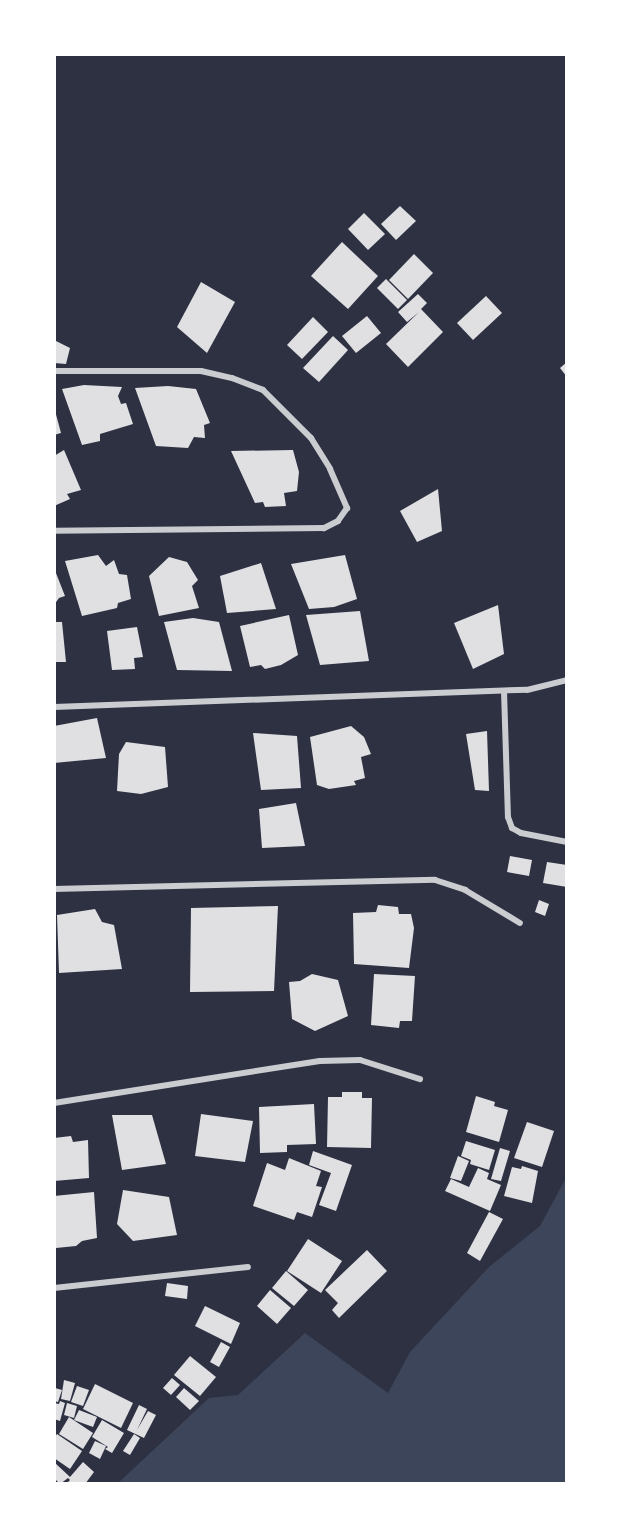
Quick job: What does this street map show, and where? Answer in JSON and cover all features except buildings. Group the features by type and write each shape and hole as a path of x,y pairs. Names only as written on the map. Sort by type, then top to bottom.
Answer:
{"street":[{"path":"54,371 201,371 232,378 263,390 311,438 330,469 347,508 338,521 324,528 54,531"},
{"path":"54,707 527,690 567,680"},
{"path":"504,691 508,817 512,828 521,833 567,842"},
{"path":"54,889 435,880 465,890 520,922"},
{"path":"54,1103 320,1061 360,1060 420,1079"},
{"path":"54,1287 248,1268"}],"shaded area":[{"path":"567,1176 567,1484 117,1484 209,1398 238,1395 305,1333 388,1393 410,1352 489,1267 540,1226"}]}
